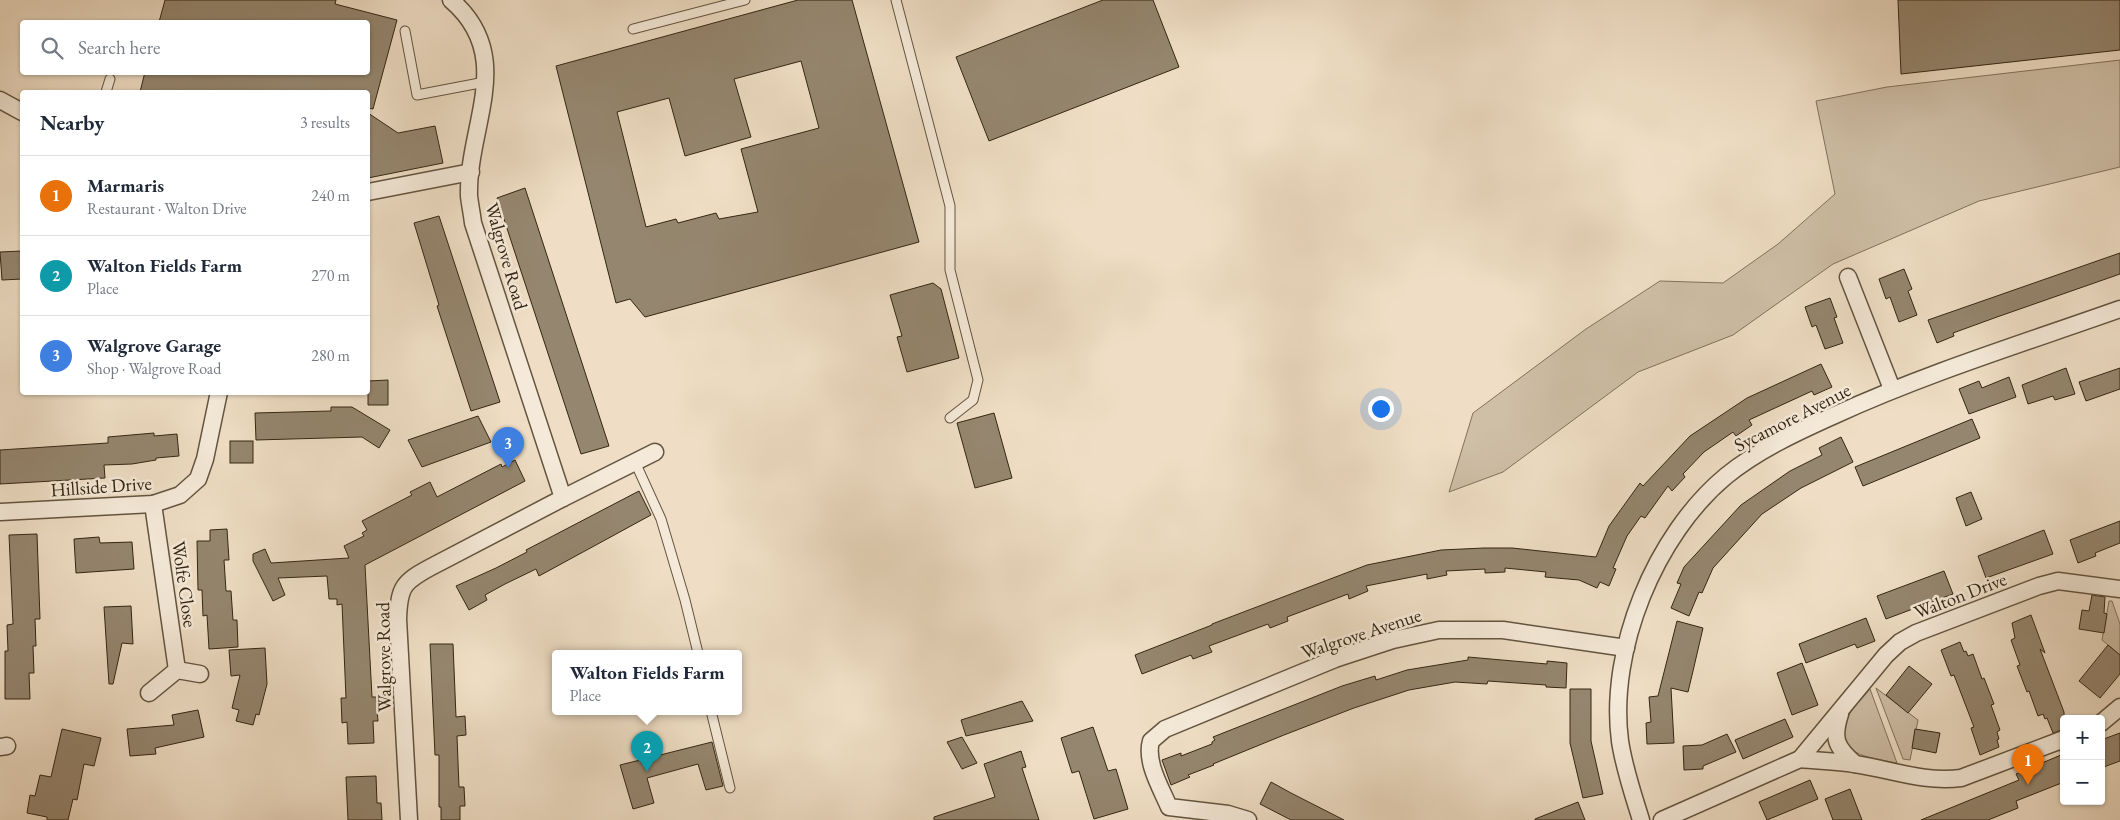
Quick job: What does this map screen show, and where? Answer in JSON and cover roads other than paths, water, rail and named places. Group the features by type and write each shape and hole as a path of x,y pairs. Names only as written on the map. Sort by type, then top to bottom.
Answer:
{"street":[{"name":"Walgrove Road","path":"451,0 463,10 475,27 485,54 485,82 469,196 473,223 563,498"},
{"path":"0,100 20,111"},
{"path":"370,192 471,172"},
{"path":"1848,277 1892,389"},
{"name":"Sycamore Avenue","path":"1640,820 1627,775 1620,740 1619,707 1621,677 1626,648 1645,590 1664,550 1684,520 1725,477 1770,447 1892,389 2120,309"},
{"name":"Hillside Drive","path":"0,512 153,504 180,495 198,479 205,459 218,395"},
{"name":"Walgrove Road","path":"409,820 398,619 403,586 415,576 431,567 655,452"},
{"name":"Wolfe Close","path":"153,504 176,670"},
{"name":"Walton Drive","path":"1662,820 1800,759 1893,648 1916,633 2039,586 2058,581 2120,589"},
{"name":"Walgrove Avenue","path":"1248,820 1228,814 1168,807 1149,752 1151,741 1165,730 1335,658 1393,640 1439,630 1503,630 1626,648"},
{"path":"149,694 176,670 200,674"},
{"name":"Walton Drive","path":"1843,707 1835,730 1836,742 1842,752 1855,764"},
{"path":"2105,719 2120,707"},
{"name":"Walton Drive","path":"1800,759 1855,764 1904,775 1946,780 1961,778 2060,741"}],"lane":[{"path":"633,29 744,0"},
{"path":"896,0 950,206 950,270 978,380 973,400 950,418"},
{"path":"406,31 417,95 485,82"},
{"path":"107,90 110,80"},
{"path":"635,462 661,519 685,600 697,650"},
{"path":"713,715 730,788"}],"place":[{"name":"Walgrove Garage","path":"508,468"},
{"name":"Walton Fields Farm","path":"647,772"},
{"name":"Marmaris","path":"2028,785"}]}
